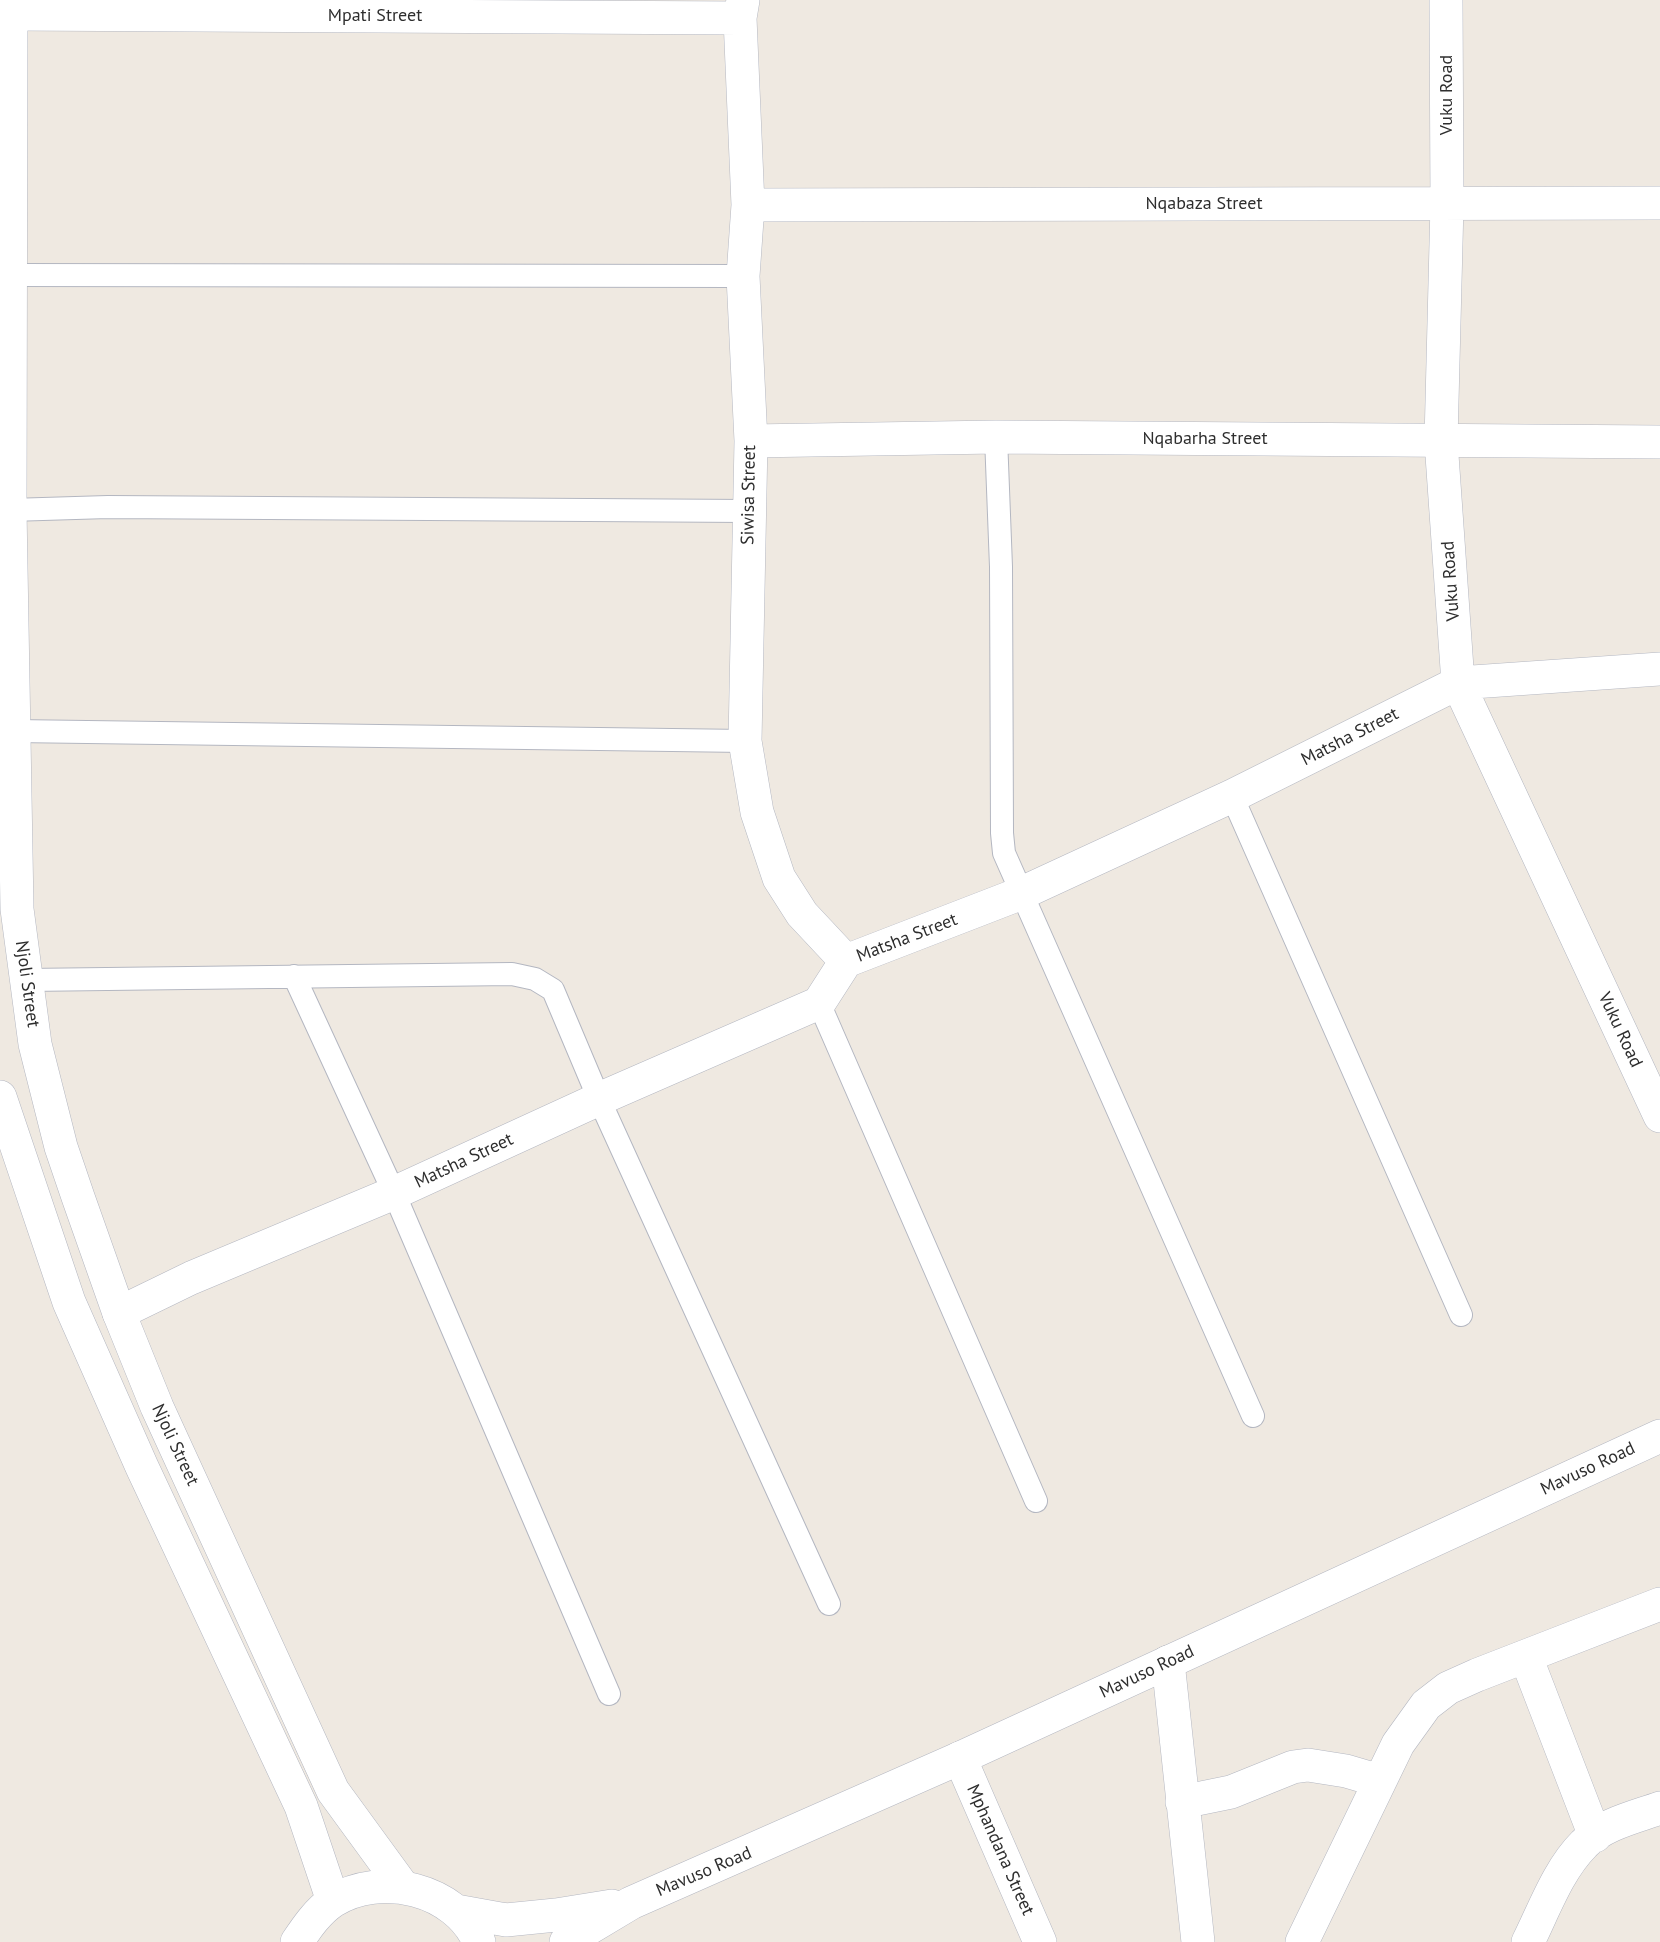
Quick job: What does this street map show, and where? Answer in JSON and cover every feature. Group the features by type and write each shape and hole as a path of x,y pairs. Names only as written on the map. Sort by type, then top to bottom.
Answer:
{"street":[{"name":"Vuku Road","path":"1446,0 1447,204 1441,441 1458,683 1660,1116"},
{"name":"Mpati Street","path":"11,7 741,9"},
{"name":"Njoli Street","path":"11,7 10,510 17,909 35,1044 61,1147 119,1313 157,1407 333,1791 403,1887"},
{"name":"Siwisa Street","path":"741,9 748,205 743,276 751,441 745,741 757,812 780,878 802,914 846,962"},
{"name":"Nqabaza Street","path":"748,205 1660,203"},
{"name":"Nqabarha Street","path":"751,441 996,437 1660,442"},
{"name":"Matsha Street","path":"119,1313 191,1278 394,1193 599,1099 819,1003 846,962 1022,893 1232,796 1458,683 1660,669"},
{"path":"0,1096 69,1302 142,1467 301,1806 333,1901"},
{"name":"Mavuso Road","path":"566,1942 631,1903 960,1758 1660,1436"},
{"path":"1302,1942 1398,1744 1426,1706 1448,1688 1477,1675 1660,1604"},
{"path":"1526,1657 1595,1836"},
{"path":"1168,1662 1198,1942"},
{"name":"Mphandana Street","path":"960,1758 1040,1942"},
{"path":"1182,1802 1231,1792 1293,1767 1308,1765 1346,1771 1380,1780"},
{"path":"1528,1942 1562,1875 1584,1844 1605,1829 1660,1808"},
{"path":"297,1942 312,1919 333,1901 355,1891 379,1886 403,1887 431,1895 456,1911 476,1934 479,1942"},
{"name":"Mavuso Road","path":"456,1911 506,1920 631,1903"}],"lane":[{"path":"10,275 743,276"},
{"path":"996,437 1001,567 1004,853 1253,1416"},
{"path":"10,510 120,507 748,510"},
{"path":"14,731 745,741"},
{"path":"1232,796 1461,1315"},
{"path":"26,980 474,973 512,974 535,978 553,990 599,1099 829,1604"},
{"path":"294,976 394,1193 609,1694"},
{"path":"819,1003 1036,1501"}]}
